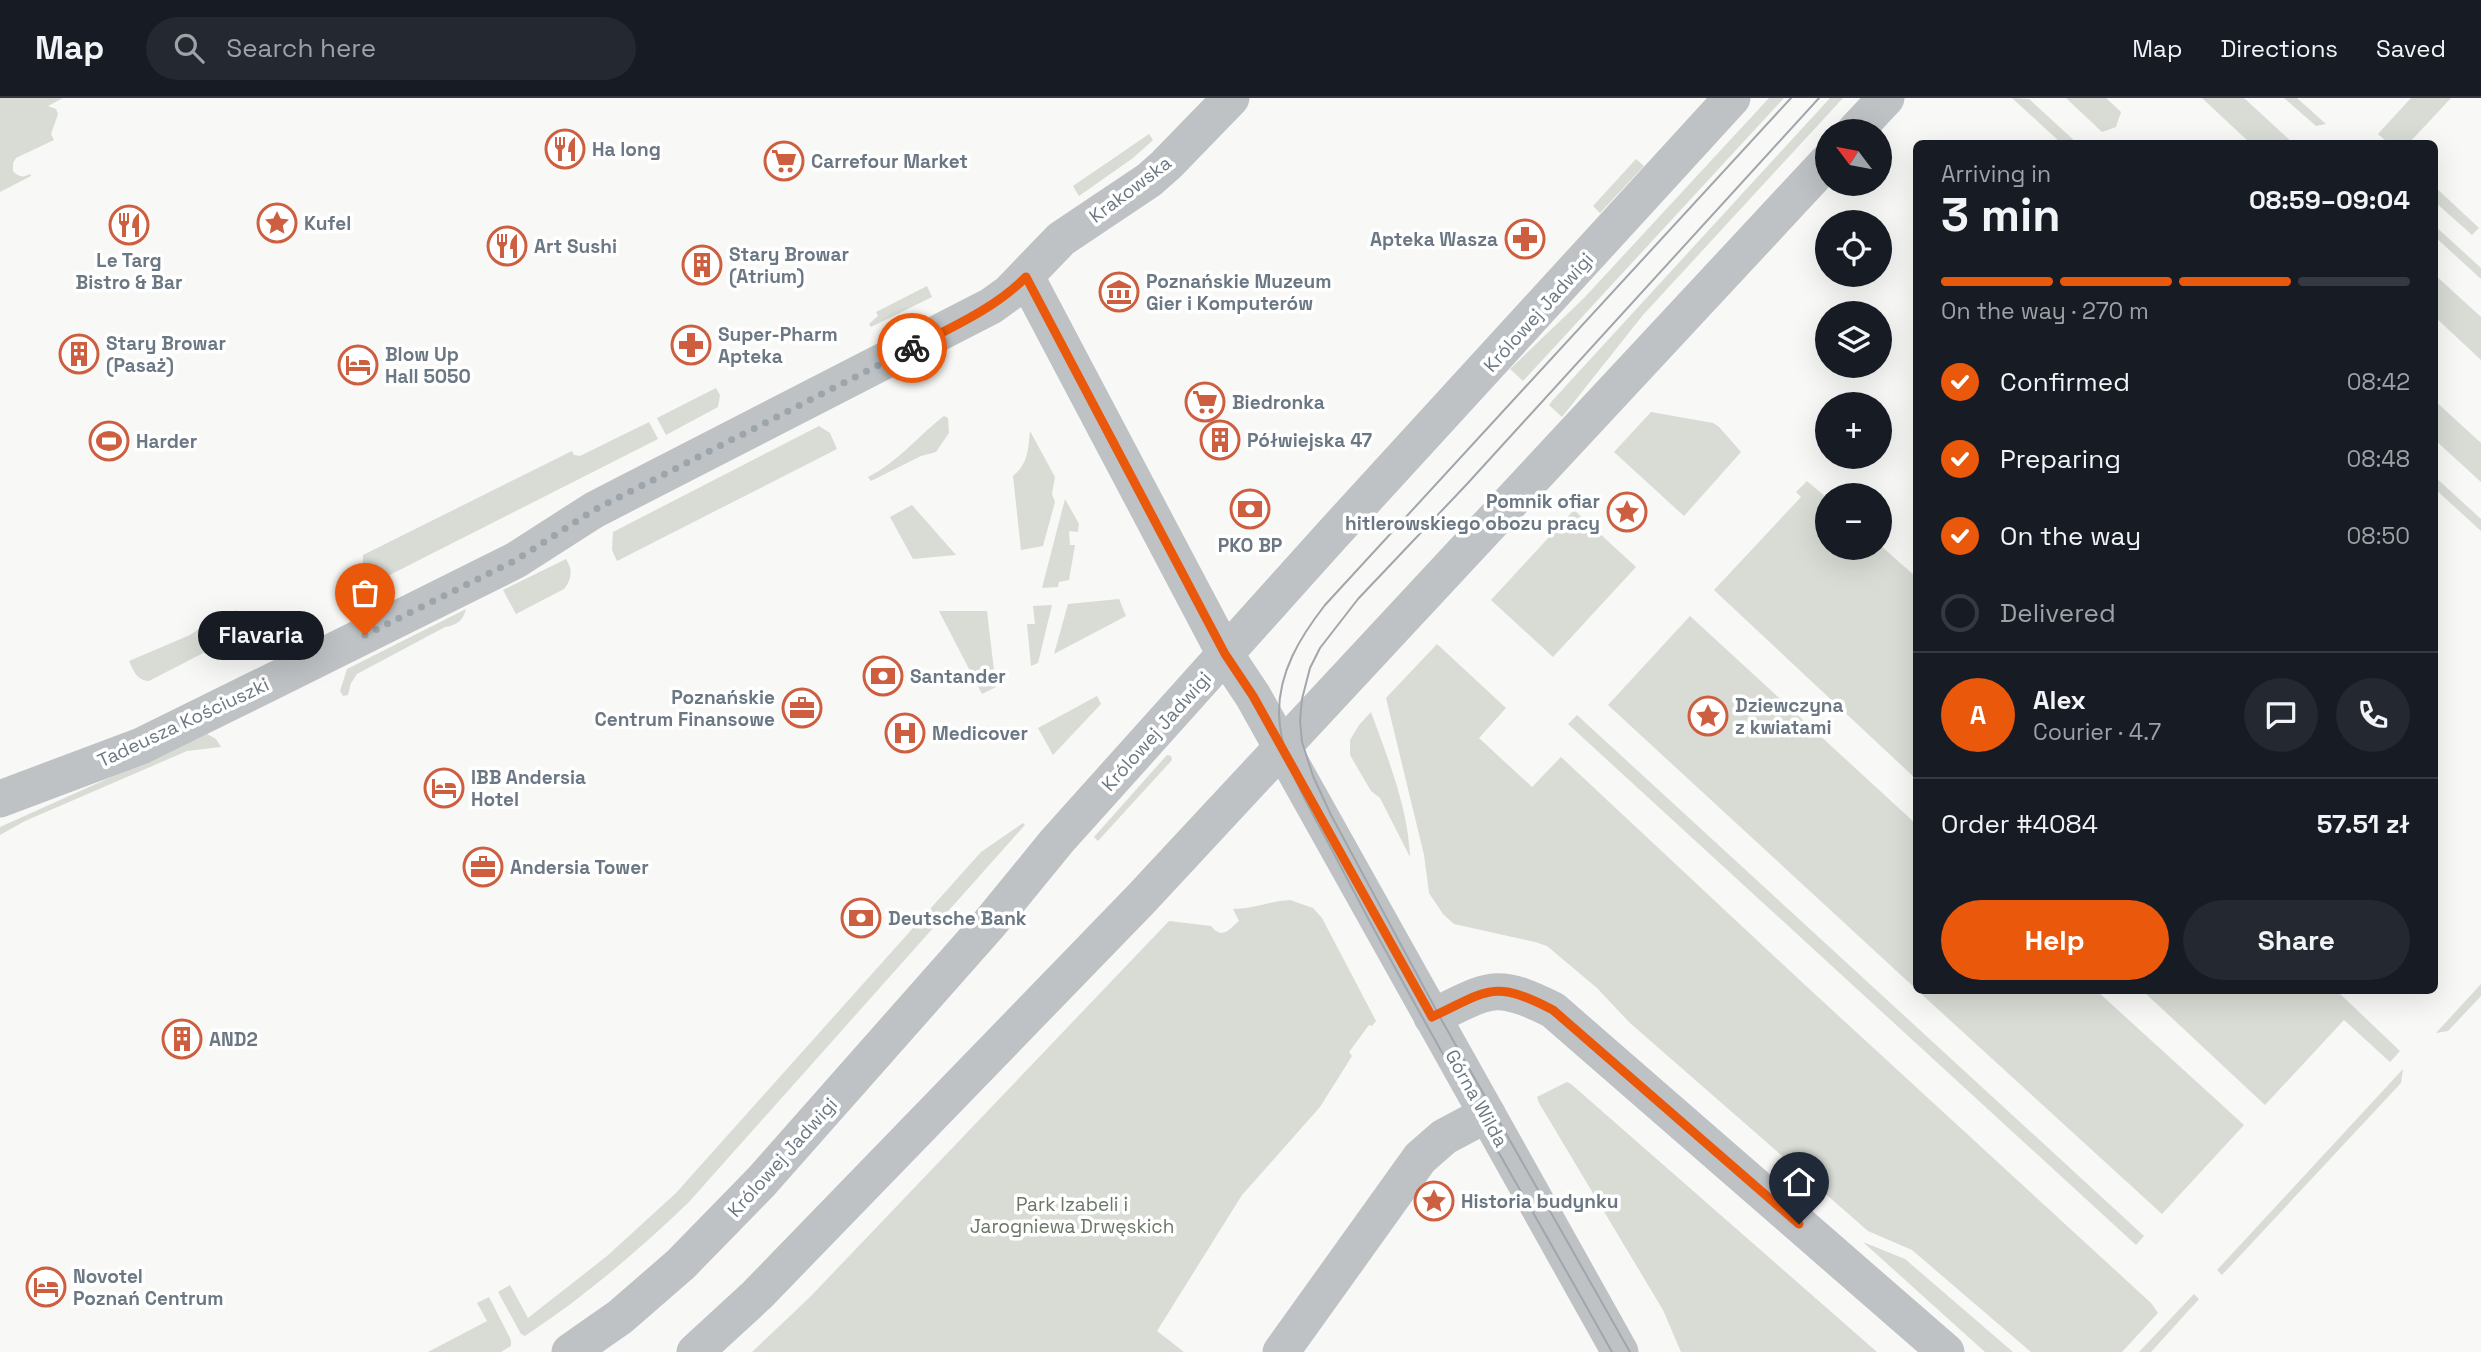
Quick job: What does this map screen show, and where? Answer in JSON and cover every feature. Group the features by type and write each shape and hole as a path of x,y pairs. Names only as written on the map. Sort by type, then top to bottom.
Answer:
{"street":[{"name":"Krakowska","path":"1026,277 1061,239 1149,180 1231,98"},
{"name":"Królowej Jadwigi","path":"570,1352 621,1317 681,1264 761,1182 998,914 1057,841 1732,98"},
{"path":"1866,119 1886,98"},
{"path":"695,1352 757,1295 1140,900 1815,175"},
{"name":"Górna Wilda","path":"1026,277 1225,654 1253,696 1620,1352"},
{"name":"Tadeusza Kościuszki","path":"0,799 141,746 516,560 594,510 991,306 1026,277"},
{"path":"1432,1017 1493,990 1522,994 1553,1010 1946,1352"},
{"path":"1281,1352 1420,1158 1444,1137 1487,1114"}],"green space":[{"path":"0,98 63,98 48,106 56,109 58,114 51,134 54,140 16,158 13,163 13,171 17,175 31,176 0,192"},
{"path":"1769,98 1784,98 1523,381 1510,369 1584,298"},
{"path":"1830,98 1843,98 1824,119 1815,119 1815,128 1643,315 1562,417 1549,405"},
{"path":"2012,98 2029,99 2074,140 2058,140"},
{"path":"2066,98 2106,98 2121,112 2116,127 2102,132"},
{"path":"2202,98 2244,98 2290,140 2247,140"},
{"path":"2284,98 2297,98 2326,124 2316,126"},
{"path":"2411,98 2451,98 2412,140 2385,140 2378,134"},
{"path":"1149,134 1153,140 1133,158 1079,196 1073,186"},
{"path":"1636,159 1644,166 1600,213 1593,206"},
{"path":"2438,190 2479,228 2472,235 2438,205"},
{"path":"2438,229 2481,268 2481,279 2438,240"},
{"path":"2438,278 2481,317 2481,360 2438,320"},
{"path":"927,286 932,297 871,327 869,324 878,316 876,312"},
{"path":"716,388 720,395 718,407 666,435 657,418"},
{"path":"2438,404 2481,443 2481,482 2438,443"},
{"path":"1651,412 1713,423 1741,452 1684,516 1614,452"},
{"path":"944,416 948,418 949,433 936,452 921,456 871,481 868,477 898,456"},
{"path":"649,422 658,439 362,589 363,555 572,451 574,455 580,456"},
{"path":"819,426 830,433 837,449 617,561 612,550 613,532"},
{"path":"1030,431 1055,477 1052,494 1055,502 1043,546 1021,550 1013,476 1025,461"},
{"path":"2438,480 2481,519 2481,531 2438,492"},
{"path":"1807,481 1815,488 1815,560 1892,560 1892,556 1913,574 1913,776 1714,590 1801,497 1796,492"},
{"path":"1065,499 1079,524 1078,532 1069,531 1070,545 1075,545 1069,580 1059,582 1058,587 1042,588"},
{"path":"912,505 956,555 913,559 890,517"},
{"path":"1574,510 1636,567 1553,657 1491,600"},
{"path":"566,559 571,574 564,589 516,614 503,590"},
{"path":"1119,599 1126,616 1054,654 1068,604"},
{"path":"1052,605 1038,663 1031,666 1027,624 1035,624 1033,606"},
{"path":"466,609 456,624 445,627 357,674 348,695 343,696 340,691 347,669"},
{"path":"236,610 246,631 149,681 138,677 134,671 129,661 190,635"},
{"path":"939,611 987,611 996,687 982,694"},
{"path":"1690,616 1913,821 1913,986 1608,705"},
{"path":"1437,644 1506,708 1479,738 1532,787 1561,757 2151,1303 2158,1313 2122,1352 2031,1352 1912,1250 1868,1231 1630,1023 1597,988 1547,946 1454,924 1443,914 1429,893 1424,855 1386,698"},
{"path":"1097,696 1101,704 1053,755 1038,728"},
{"path":"1371,712 1401,802 1410,857 1380,798 1371,791 1350,755 1350,740"},
{"path":"1577,715 2144,1236 2136,1245 1568,724"},
{"path":"207,734 216,739 221,747 187,751 25,821 0,835 0,827"},
{"path":"1167,755 1171,756 1172,760 1098,841 1094,837"},
{"path":"1023,823 1025,825 688,1203 589,1290 525,1336 521,1334 498,1292 510,1285 528,1318 607,1256 676,1193 981,852"},
{"name":"Park Izabeli i Jarogniewa Drwęskich","path":"1290,900 1313,908 1322,918 1376,1021 1372,1026 1369,1025 1349,1052 1352,1056 1320,1107 1242,1195 1157,1331 1184,1352 752,1352 810,1297 1169,921 1211,926 1223,933 1239,921 1233,909"},
{"path":"2481,984 2481,996 2448,1031 2436,1033"},
{"path":"1921,994 2100,994 2244,1125 2162,1214"},
{"path":"2146,994 2340,994 2400,1051 2390,1062 2344,1020 2265,1105"},
{"path":"2403,1069 2401,1083 2222,1275 2217,1270"},
{"path":"1567,1082 1877,1352 1681,1352 1663,1310 1539,1103 1537,1097"},
{"path":"1863,1242 1905,1259 2013,1352 1985,1352"},
{"path":"2194,1294 2199,1299 2151,1352 2139,1352"},
{"path":"489,1297 511,1340 511,1346 501,1352 428,1352 487,1321 477,1303"}],"tram line":[{"path":"1612,1352 1428,1027 1294,777 1281,731 1279,715 1282,685 1292,656 1325,605 1791,98"},
{"path":"1630,1352 1441,1019 1331,815 1313,776 1302,742 1302,699 1310,668 1320,648 1358,599 1467,484 1819,98"}],"way so far":[{"path":"365,635 516,560 594,510 912,348"}],"place":[{"name":"Ha long","path":"565,149"},
{"name":"Carrefour Market","path":"784,161"},
{"name":"Kufel","path":"277,223"},
{"name":"Le Targ Bistro & Bar","path":"129,225"},
{"name":"Apteka Wasza","path":"1525,239"},
{"name":"Art Sushi","path":"507,246"},
{"name":"Stary Browar (Atrium)","path":"702,265"},
{"name":"Poznańskie Muzeum Gier i Komputerów","path":"1119,292"},
{"name":"Super-Pharm Apteka","path":"691,345"},
{"name":"Stary Browar (Pasaż)","path":"79,354"},
{"name":"Blow Up Hall 5050","path":"358,365"},
{"name":"Biedronka","path":"1205,402"},
{"name":"Półwiejska 47","path":"1220,440"},
{"name":"Harder","path":"109,441"},
{"name":"PKO BP","path":"1250,509"},
{"name":"Pomnik ofiar hitlerowskiego obozu pracy","path":"1627,512"},
{"name":"Flavaria","path":"365,635"},
{"name":"Santander","path":"883,676"},
{"name":"Poznańskie Centrum Finansowe","path":"802,708"},
{"name":"Dziewczyna z kwiatami","path":"1708,716"},
{"name":"Medicover","path":"905,733"},
{"name":"IBB Andersia Hotel","path":"444,788"},
{"name":"Andersia Tower","path":"483,867"},
{"name":"Deutsche Bank","path":"861,918"},
{"name":"AND2","path":"182,1039"},
{"name":"Historia budynku","path":"1434,1201"},
{"name":"Novotel Poznań Centrum","path":"46,1287"}],"route":[{"path":"912,348 991,306 1026,277 1225,654 1253,696 1432,1017 1493,990 1522,994 1553,1010 1799,1224"}]}
